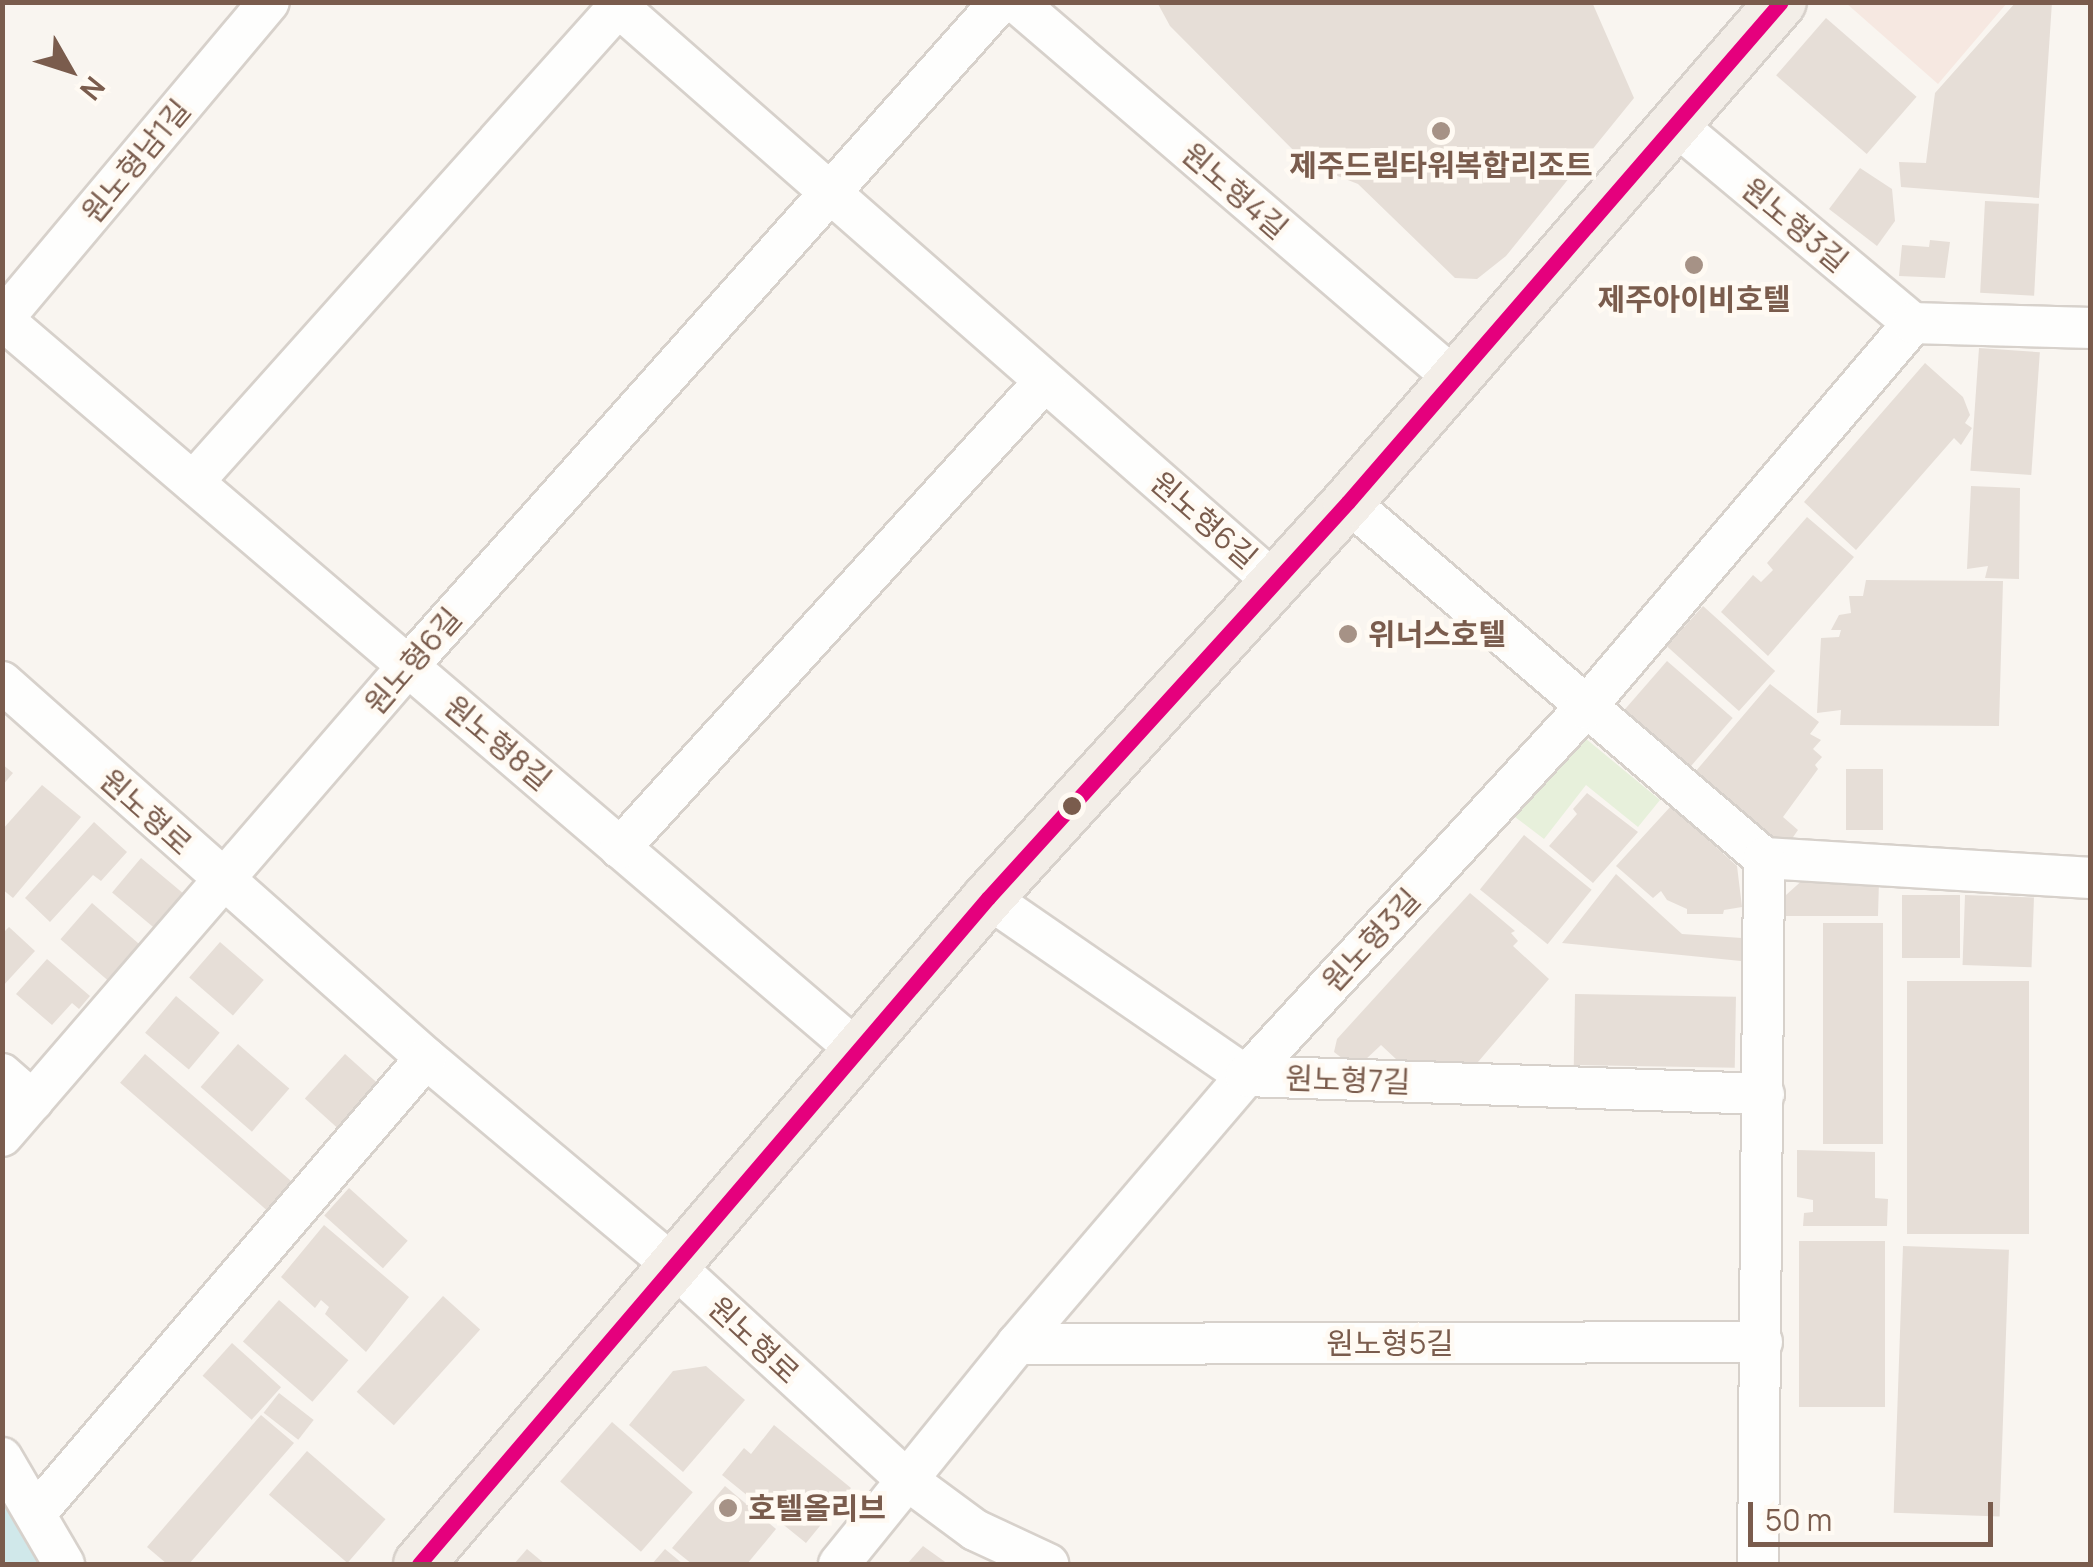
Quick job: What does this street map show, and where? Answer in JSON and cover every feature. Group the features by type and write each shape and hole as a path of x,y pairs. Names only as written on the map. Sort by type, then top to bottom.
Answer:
{"main road":[{"path":"418,1564 988,898 1348,502 1781,2"}],"street":[{"name":"원노형남1길","path":"3,319 269,2"},
{"name":"원노형6길","path":"2,1136 408,666 1000,2"},
{"name":"원노형4길","path":"1016,2 1455,378"},
{"name":"원노형6길","path":"194,482 616,5 1273,581"},
{"name":"원노형3길","path":"838,1564 1017,1344 1246,1076 1585,708 1913,323 1677,126"},
{"name":"원노형8길","path":"3,319 857,1050"},
{"path":"1913,323 2090,328"},
{"path":"620,848 1045,381"},
{"path":"1348,502 1764,858 2090,878"},
{"name":"원노형로","path":"2,682 426,1058 673,1265 906,1479 975,1530 1048,1564"},
{"path":"1758,1564 1764,858"},
{"name":"원노형7길","path":"988,898 1246,1076 1764,1094"},
{"path":"36,1514 426,1058"},
{"path":"2,1074 33,1101"},
{"name":"원노형5길","path":"1017,1344 1762,1342"},
{"path":"2,1458 64,1564"}],"shaded area":[{"path":"1846,3 2007,3 1938,84"}],"green space":[{"path":"1585,738 1660,800 1638,827 1586,785 1544,839 1515,817"}],"building":[{"name":"제주드림타워복합리조트","path":"1157,2 1592,2 1634,98 1506,256 1477,279 1455,278 1358,184 1307,164 1170,26"},
{"path":"2016,2 2052,2 2039,198 1901,187 1899,162 1926,163 1935,93"},
{"path":"1826,18 1917,97 1867,154 1776,75"},
{"path":"1860,168 1892,189 1895,221 1877,246 1829,209"},
{"path":"1985,201 2039,204 2034,296 1980,293"},
{"path":"1930,240 1950,242 1945,278 1899,276 1902,245 1929,247"},
{"path":"1979,348 2040,352 2031,475 1970,471"},
{"path":"1925,363 1963,397 1970,415 1965,423 1972,428 1961,445 1954,438 1856,550 1804,502"},
{"path":"1971,486 2020,488 2019,579 1985,578 1988,566 1967,569"},
{"path":"1807,517 1854,557 1768,656 1721,612 1753,575 1761,582 1773,570 1767,563"},
{"path":"1866,580 2003,581 1999,726 1840,725 1841,710 1817,713 1821,638 1839,637 1841,630 1831,630 1839,615 1851,613 1849,596 1863,596"},
{"path":"1703,606 1775,671 1739,711 1667,646"},
{"path":"1667,661 1733,718 1690,767 1624,710"},
{"path":"1770,684 1819,722 1810,734 1821,740 1813,749 1822,757 1815,765 1818,769 1783,817 1798,830 1789,843 1763,842 1690,778"},
{"path":"2,764 13,773 2,786"},
{"path":"1846,769 1883,769 1883,830 1846,830"},
{"path":"42,785 81,817 13,898 2,889 2,830"},
{"path":"1587,793 1638,832 1593,883 1549,846 1577,814 1573,809"},
{"path":"1671,806 1737,866 1742,907 1724,910 1723,914 1687,914 1687,909 1667,900 1661,891 1653,898 1616,866"},
{"path":"94,822 127,852 101,881 93,875 50,922 25,898"},
{"path":"1524,835 1592,890 1548,944 1480,889"},
{"path":"141,858 195,903 166,937 112,892"},
{"path":"1616,874 1682,934 1742,938 1741,961 1562,943"},
{"path":"1806,877 1879,881 1878,916 1785,916 1786,895"},
{"path":"1470,893 1515,931 1511,933 1518,941 1513,946 1549,979 1466,1076 1412,1074 1381,1045 1364,1061 1347,1062 1334,1052 1337,1039"},
{"path":"1902,895 1960,895 1960,958 1902,958"},
{"path":"1965,895 2034,897 2032,967 1963,965"},
{"path":"92,903 143,947 111,983 61,939"},
{"path":"1823,923 1883,923 1883,1144 1823,1144"},
{"path":"9,927 35,951 2,987 2,934"},
{"path":"220,942 264,980 233,1016 189,977"},
{"path":"47,959 90,996 79,1009 72,1003 52,1025 16,994"},
{"path":"1907,981 2029,981 2029,1234 1907,1234"},
{"path":"1575,994 1736,997 1735,1068 1574,1065"},
{"path":"176,996 220,1033 189,1069 145,1033"},
{"path":"238,1044 289,1089 252,1132 201,1087"},
{"path":"145,1054 296,1185 271,1214 120,1083"},
{"path":"345,1054 381,1086 341,1131 305,1099"},
{"path":"1797,1150 1875,1152 1875,1198 1888,1199 1887,1226 1803,1226 1804,1213 1813,1212 1813,1200 1797,1197"},
{"path":"349,1188 408,1241 383,1268 324,1215"},
{"path":"324,1225 409,1297 366,1352 325,1314 329,1307 321,1300 315,1308 281,1277"},
{"path":"1799,1241 1885,1241 1885,1407 1799,1407"},
{"path":"1903,1246 2009,1250 2000,1517 1894,1513"},
{"path":"443,1296 480,1329 394,1425 357,1392"},
{"path":"279,1300 348,1360 312,1402 243,1342"},
{"path":"232,1343 281,1387 252,1420 203,1376"},
{"path":"706,1366 745,1400 683,1472 629,1425 673,1371"},
{"path":"279,1393 314,1420 298,1440 264,1413"},
{"path":"261,1415 294,1443 189,1564 167,1564 147,1547"},
{"path":"612,1422 693,1492 641,1552 560,1482"},
{"path":"774,1425 851,1488 806,1543 722,1475 744,1448 751,1454"},
{"path":"307,1451 385,1519 347,1563 269,1495"},
{"name":"호텔올리브","path":"725,1486 776,1529 747,1564 692,1564 672,1548"},
{"path":"923,1546 948,1564 907,1564"},
{"path":"527,1549 545,1564 514,1564"},
{"path":"665,1549 683,1564 652,1564"}],"waterway":[{"path":"2,1537 22,1564"}],"transit line":[{"path":"419,1564 988,898 1348,502 1781,2"}],"place":[{"name":"제주드림타워복합리조트","path":"1441,131"},
{"name":"제주아이비호텔","path":"1694,265"},
{"name":"위너스호텔","path":"1348,634"},
{"name":"호텔올리브","path":"728,1508"}]}
